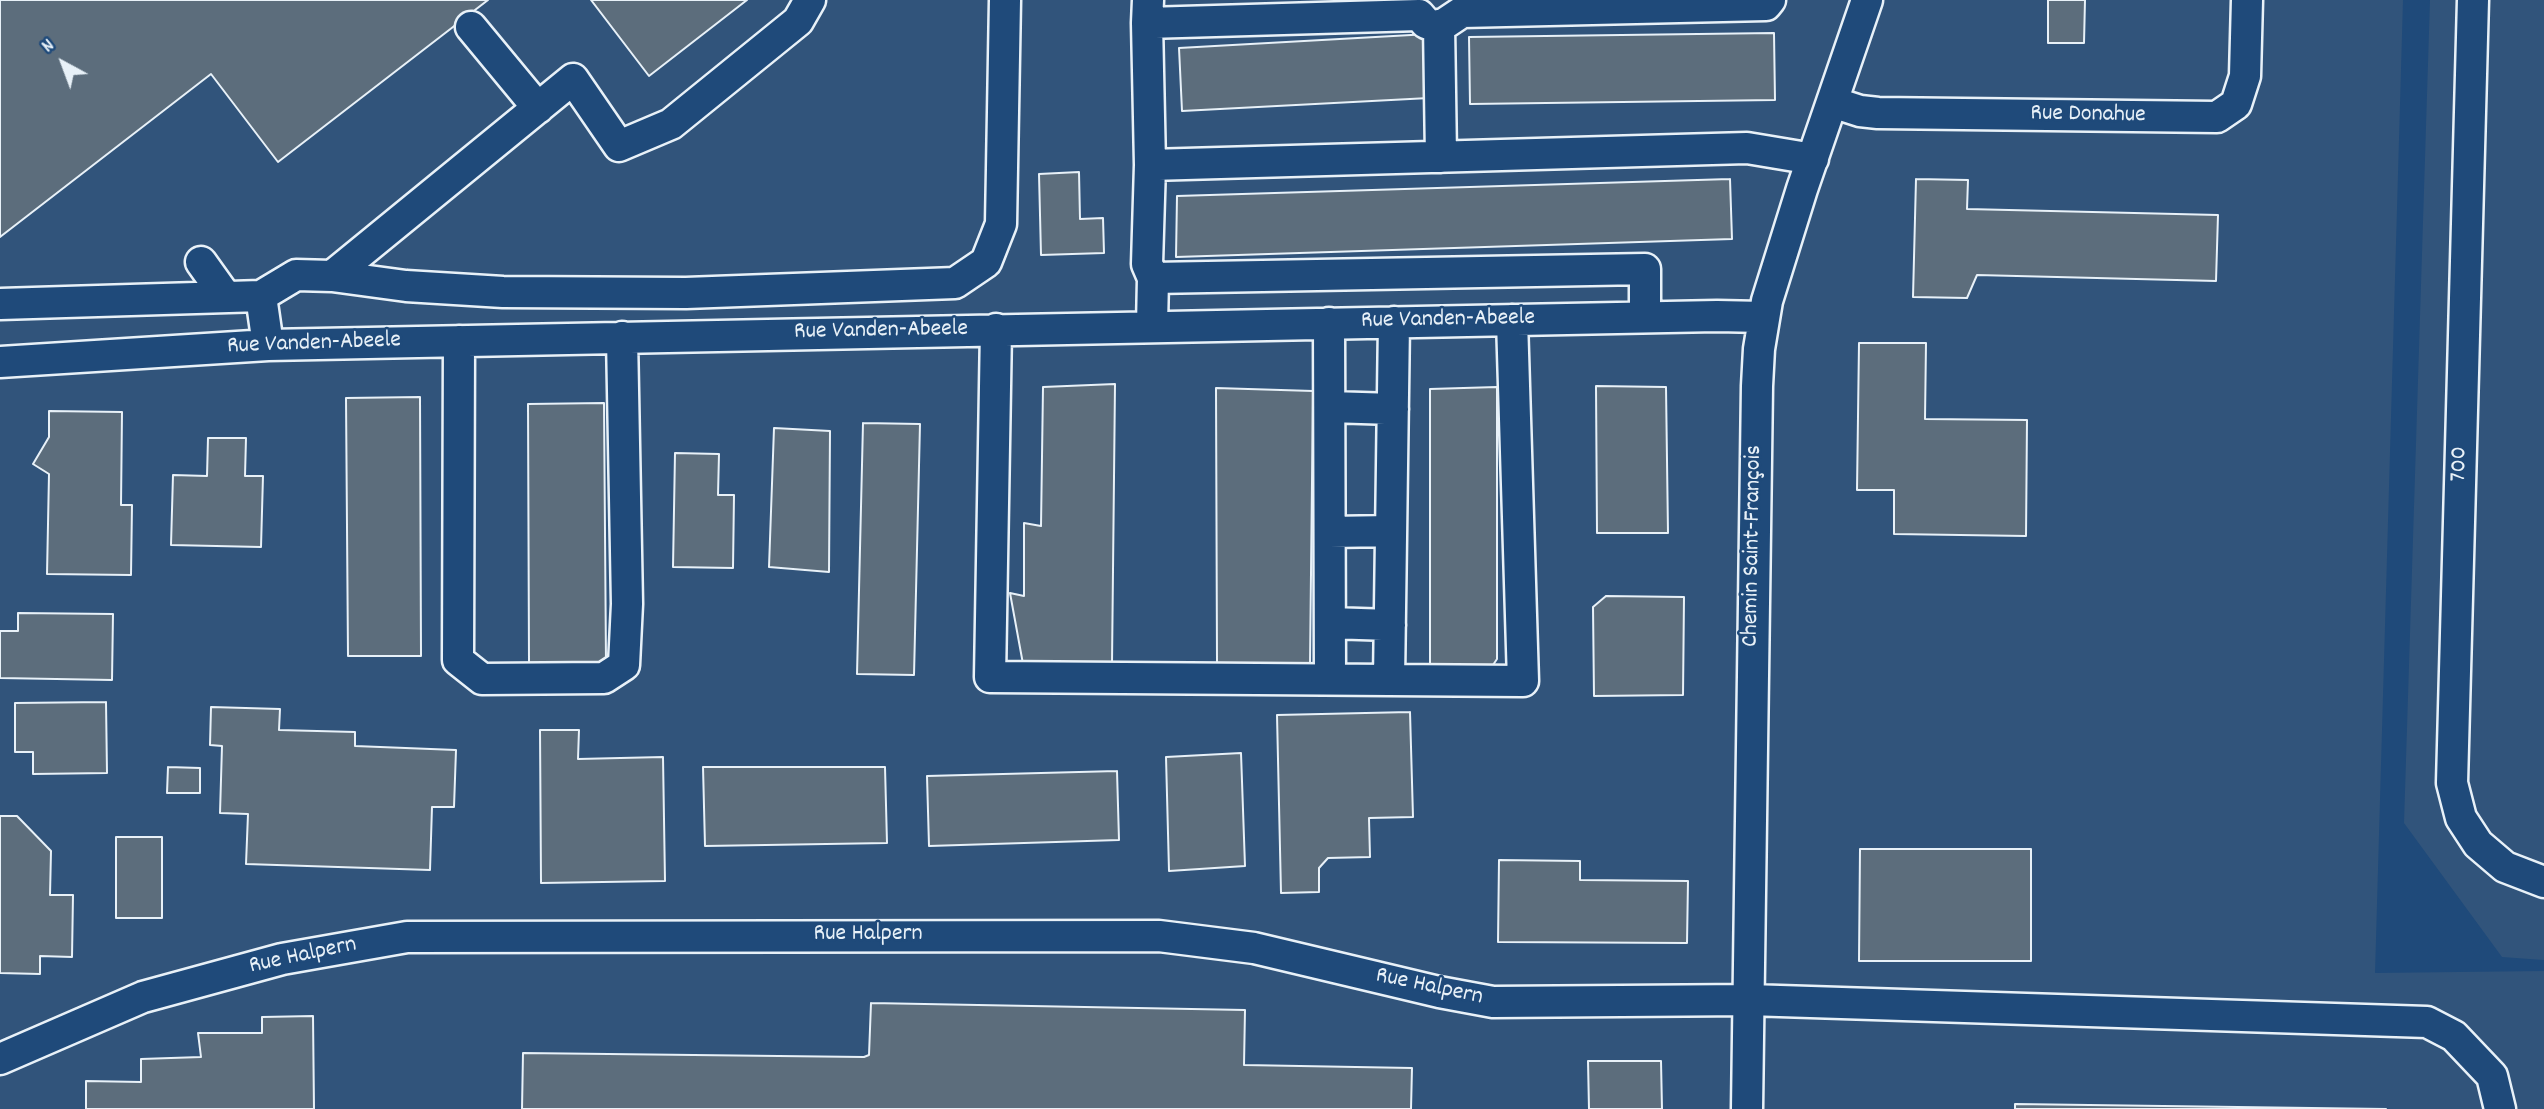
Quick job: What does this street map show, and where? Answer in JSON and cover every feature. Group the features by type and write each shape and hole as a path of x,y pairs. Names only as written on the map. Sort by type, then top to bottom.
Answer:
{"street":[{"path":"332,276 573,79 619,146 671,124 798,21 810,0"},
{"path":"0,304 261,296 296,275 503,292 686,293 955,283 986,262 1001,224 1006,0"},
{"path":"1152,326 1153,278 1147,264 1150,165 1147,12 1419,15 1426,23 1439,25 1462,12 1766,5 1770,0"},
{"name":"Chemin Saint-François","path":"1747,1109 1756,386 1763,317 1867,0"},
{"name":"Rue Donahue","path":"1832,103 1878,113 2217,117 2236,104 2245,76 2247,0"},
{"name":"700","path":"2473,0 2452,783 2461,818 2478,844 2505,867 2544,882"},
{"path":"1439,25 1441,157"},
{"path":"471,27 538,108"},
{"path":"1150,165 1746,148 1813,159"},
{"path":"201,262 226,297"},
{"path":"1153,278 1645,269 1645,317"},
{"path":"1542,271 1542,319"},
{"path":"1436,321 1437,273"},
{"path":"673,335 686,293"},
{"path":"261,296 268,345"},
{"name":"Rue Vanden-Abeele","path":"0,362 268,345 1737,315 1763,317"},
{"path":"996,329 990,677 1523,681 1512,320"},
{"path":"1390,680 1394,322"},
{"path":"1329,323 1330,679"},
{"path":"459,341 458,660 482,679 604,678 624,665 627,604 622,337"},
{"path":"1329,407 1393,409"},
{"path":"1330,532 1391,531"},
{"path":"1330,623 1390,625"},
{"name":"Rue Halpern","path":"0,1059 143,997 282,959 407,937 1159,936 1255,948 1439,992 1493,1002 1749,1000 2427,1022 2454,1036 2492,1076 2500,1109"}],"shaded area":[{"path":"0,0 2403,0 2375,973 2544,971 2544,1109 0,1109"},
{"path":"2430,0 2544,0 2544,960 2502,957 2404,823"}],"building":[{"path":"0,0 488,0 278,162 211,74 0,237"},
{"path":"591,0 747,0 649,76"},
{"path":"2048,0 2085,0 2084,43 2048,43"},
{"path":"1774,33 1775,100 1470,104 1469,37"},
{"path":"1429,34 1429,98 1182,111 1179,48"},
{"path":"1079,172 1080,219 1103,218 1104,253 1041,255 1039,174"},
{"path":"1730,179 1732,239 1176,257 1177,196"},
{"path":"1916,179 1968,180 1967,209 2218,215 2216,281 1977,275 1967,298 1913,297"},
{"path":"1859,343 1926,343 1925,419 2027,420 2026,536 1894,534 1894,490 1857,490"},
{"path":"1115,384 1112,663 1023,664 1010,593 1024,596 1024,523 1041,526 1043,387"},
{"path":"1596,386 1666,387 1668,533 1597,533"},
{"path":"1497,387 1497,659 1491,668 1430,667 1430,389"},
{"path":"1216,388 1313,391 1310,664 1217,663"},
{"path":"420,397 421,656 348,656 346,398"},
{"path":"604,403 606,663 529,664 528,404"},
{"path":"49,411 122,412 121,505 132,505 131,575 47,574 49,474 33,464 49,437"},
{"path":"863,423 920,424 914,675 857,674"},
{"path":"774,428 830,431 829,572 769,567"},
{"path":"208,438 246,438 245,476 263,476 261,547 171,545 173,475 207,476"},
{"path":"675,453 719,454 718,495 734,495 733,568 673,567"},
{"path":"1606,596 1684,597 1683,695 1594,696 1593,607"},
{"path":"18,613 113,614 112,680 0,678 0,631 18,631"},
{"path":"106,702 107,773 33,774 33,752 15,752 15,703"},
{"path":"211,707 280,709 279,730 355,732 355,746 456,750 454,807 432,807 430,870 246,864 248,814 220,813 222,746 210,745"},
{"path":"1410,712 1413,817 1369,818 1370,857 1328,858 1319,868 1319,892 1281,893 1277,715"},
{"path":"540,730 579,730 578,759 663,757 665,881 541,883"},
{"path":"1241,753 1245,866 1169,871 1166,757"},
{"path":"168,767 200,768 200,793 167,793"},
{"path":"703,767 885,767 887,843 705,846"},
{"path":"1117,771 1119,840 929,846 927,776"},
{"path":"0,816 17,816 51,851 50,895 73,895 72,957 40,956 40,974 0,973"},
{"path":"116,837 162,837 162,918 116,918"},
{"path":"1860,849 2031,849 2031,961 1859,961"},
{"path":"1499,860 1580,861 1580,880 1688,881 1687,943 1498,942"},
{"path":"871,1003 1245,1010 1244,1065 1412,1068 1411,1109 522,1109 523,1053 864,1057 869,1055"},
{"path":"313,1016 314,1109 86,1109 86,1081 141,1082 141,1059 201,1057 198,1033 262,1033 262,1017"},
{"path":"1588,1061 1661,1061 1662,1109 1589,1109"},
{"path":"2015,1104 2386,1109 2015,1109"}]}
